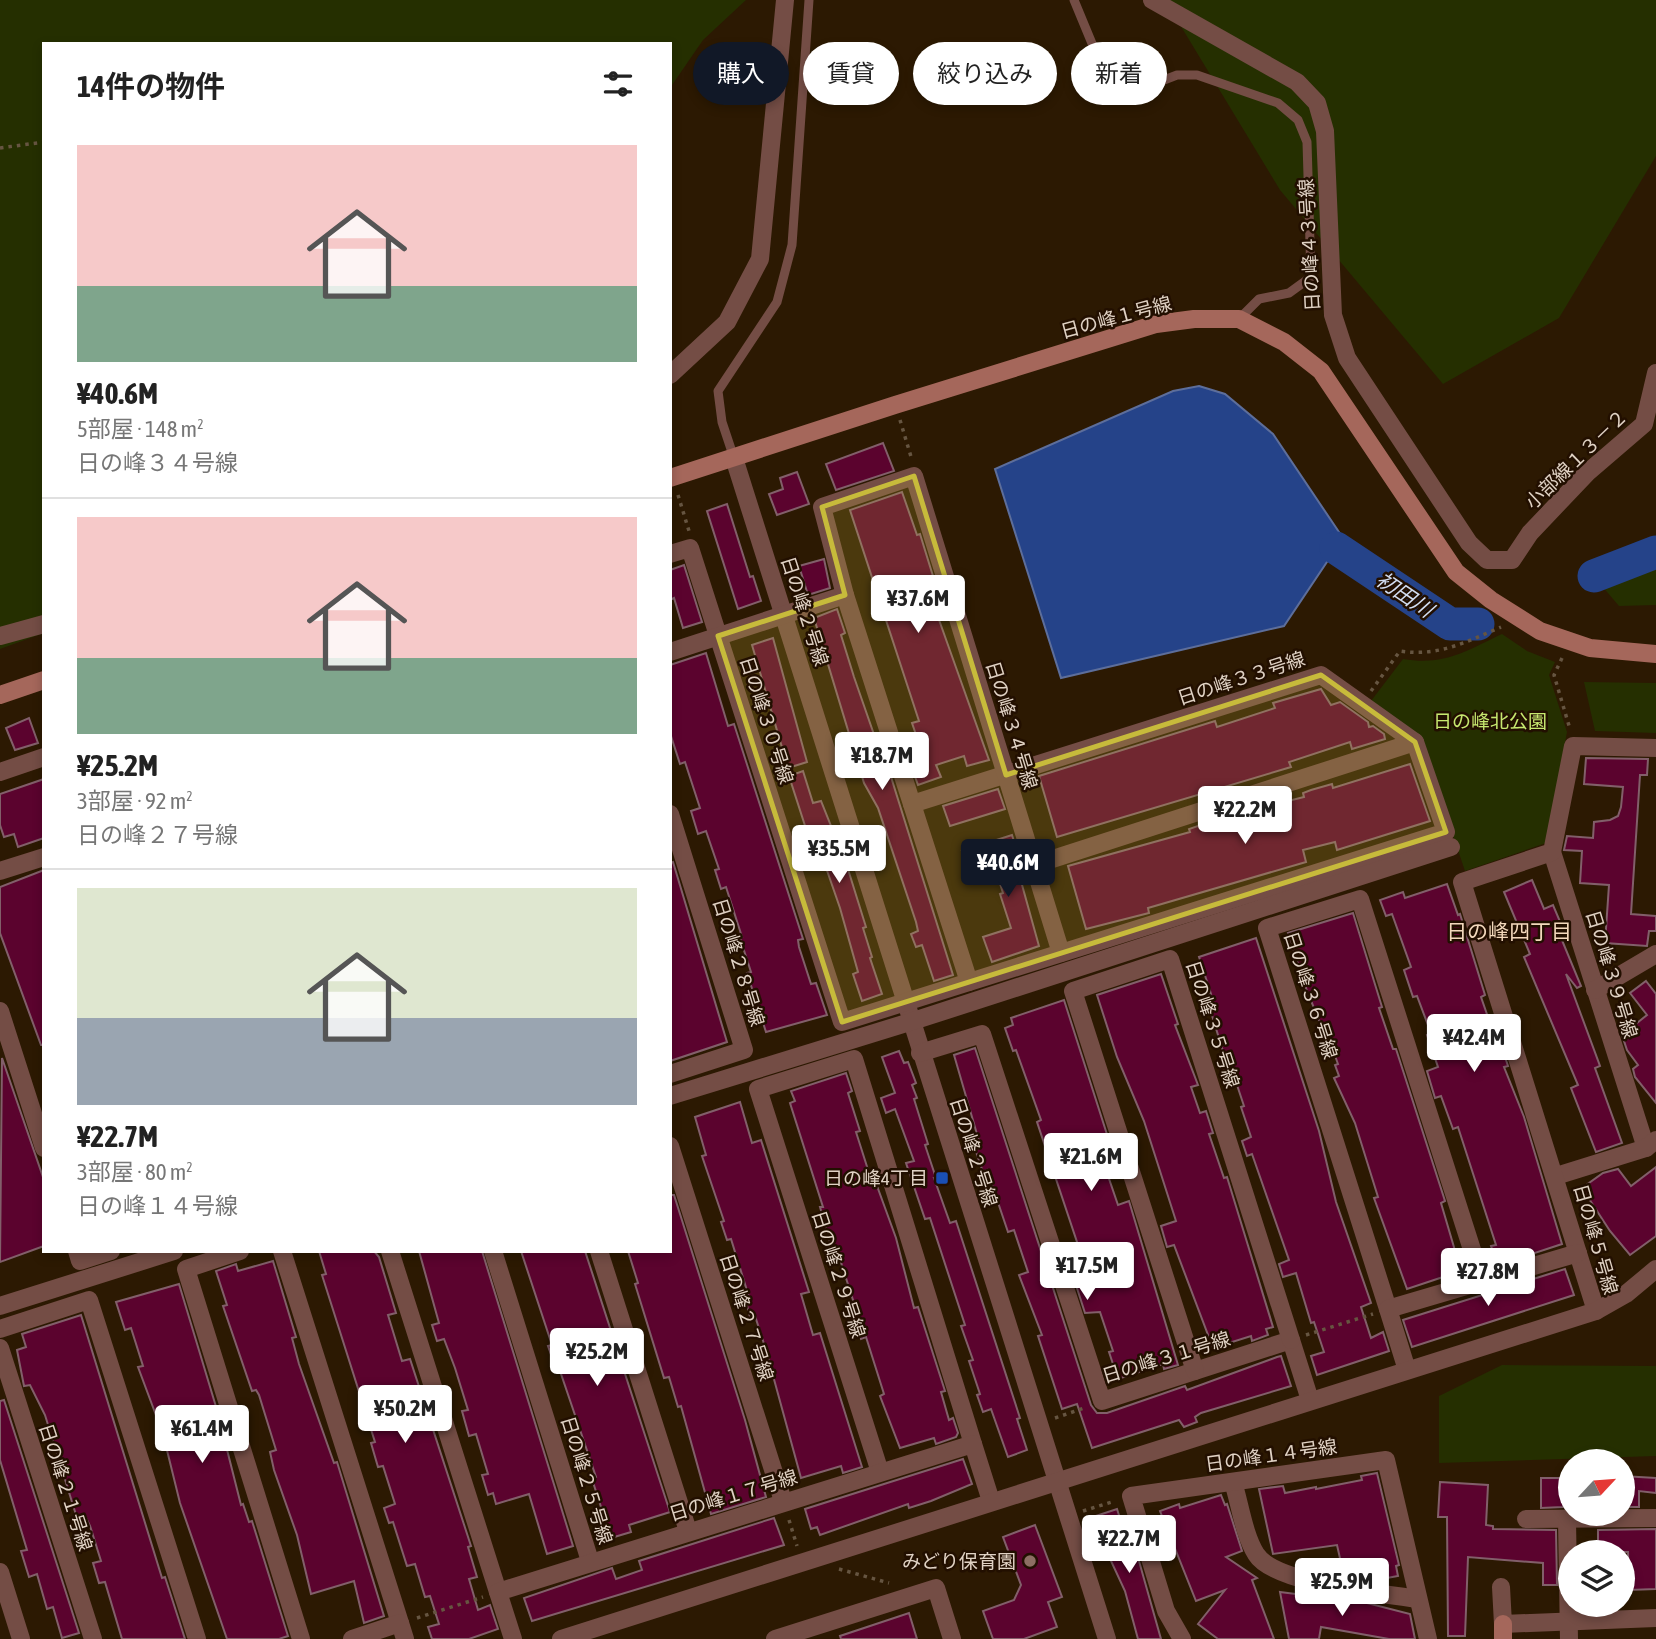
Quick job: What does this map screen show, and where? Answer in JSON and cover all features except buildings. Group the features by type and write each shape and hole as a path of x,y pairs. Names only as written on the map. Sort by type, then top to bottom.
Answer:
{"street":[{"path":"672,372 727,322 760,259 785,0"},
{"name":"日の峰４３号線","path":"1153,0 1297,82 1317,103 1325,131 1333,315 1348,358 1469,543 1487,560 1512,560 1531,533"},
{"name":"日の峰１号線","path":"673,484 734,458 1156,324 1194,319 1239,319 1284,342 1321,370 1456,572 1491,600 1540,631 1590,648 1656,654"},
{"name":"小部線１３－２","path":"1531,533 1587,473 1644,424 1656,373"},
{"name":"日の峰２号線","path":"734,458 1107,1639"},
{"path":"914,476 822,507 845,595 969,982"},
{"name":"日の峰３４号線","path":"914,476 1060,953"},
{"path":"672,553 690,548"},
{"name":"日の峰３０号線","path":"690,548 842,1021 904,1002"},
{"path":"672,651 845,595"},
{"path":"0,636 42,625"},
{"name":"日の峰３３号線","path":"912,804 1321,675 1415,742"},
{"path":"0,695 42,681"},
{"path":"904,1002 1446,832 1415,742 1034,865"},
{"path":"1552,852 1573,746 1656,748"},
{"path":"0,772 42,758"},
{"name":"日の峰２８号線","path":"672,820 744,1049 672,1072"},
{"path":"672,1095 910,1022 1451,847"},
{"name":"日の峰５号線","path":"1058,1480 1596,1311 1462,882 1552,852"},
{"name":"日の峰３９号線","path":"1552,852 1595,990 1651,1144"},
{"path":"0,871 42,858"},
{"name":"日の峰３６号線","path":"1388,1309 1267,928 1360,899 1482,1281"},
{"path":"1595,990 1656,954"},
{"name":"日の峰３５号線","path":"1195,1371 1073,990 1170,959 1291,1340"},
{"path":"0,1012 42,1142"},
{"name":"日の峰３１号線","path":"920,1053 982,1034 1102,1401 1291,1340"},
{"name":"日の峰２９号線","path":"880,1472 758,1089 853,1059 972,1444"},
{"path":"1556,1176 1651,1144"},
{"name":"日の峰２７号線","path":"672,1152 783,1501"},
{"path":"1407,1370 1388,1309 1578,1252"},
{"path":"78,1253 80,1261 105,1253"},
{"path":"0,1306 168,1253"},
{"path":"234,1253 186,1269 302,1639"},
{"path":"283,1253 403,1631 352,1639"},
{"path":"391,1253 513,1639"},
{"name":"日の峰２５号線","path":"494,1253 590,1561"},
{"path":"600,1253 688,1531"},
{"path":"1596,1311 1626,1294 1656,1269"},
{"path":"0,1329 89,1300 197,1639"},
{"path":"1291,1340 1310,1400"},
{"name":"日の峰２１号線","path":"0,1348 93,1639"},
{"path":"972,1444 991,1501"},
{"name":"日の峰１７号線","path":"498,1591 972,1444"},
{"name":"日の峰１４号線","path":"1131,1496 1386,1460 1427,1639"},
{"path":"561,1639 1058,1480"},
{"path":"1233,1482 1255,1553 1267,1568 1288,1577 1418,1599"},
{"path":"1131,1496 1166,1611 1182,1639"},
{"path":"1635,1518 1656,1518"},
{"path":"1526,1519 1558,1520"},
{"path":"1567,1526 1569,1639"},
{"path":"0,1572 21,1639"},
{"path":"1501,1587 1503,1632 1569,1621 1656,1618"},
{"path":"775,1639 936,1588 952,1639"}],"lane":[{"path":"734,458 722,422 718,391 777,302 792,245 809,0"},
{"path":"1074,0 1115,99 1177,75 1197,75 1278,103 1298,120 1307,142 1311,276 1290,293 1259,299 1239,319"}],"path":[{"path":"0,148 42,142"},
{"path":"900,420 914,476"},
{"path":"673,484 692,540 690,548"},
{"path":"1361,704 1400,651 1421,654 1449,650 1501,627"},
{"path":"1562,658 1554,675 1573,746"},
{"path":"1291,1340 1388,1309"},
{"path":"1040,1423 1102,1401"},
{"path":"1069,1516 1131,1496"},
{"path":"783,1501 804,1561 899,1586 904,1598"},
{"path":"403,1631 498,1591"}],"highlighted area":[{"path":"914,476 1006,775 1321,675 1415,742 1446,832 842,1022 718,636 845,595 822,507"}],"green space":[{"path":"0,0 746,0 702,42 693,42 693,55 672,85 672,42 42,42 42,634 0,649"},
{"path":"1165,0 1656,0 1656,156 1559,318 1443,384 1280,190"},
{"path":"1656,563 1656,605 1619,606 1602,586"},
{"name":"日の峰北公園","path":"1502,634 1527,651 1555,662 1549,675 1567,732 1546,843 1465,871 1420,737 1371,701 1403,659 1443,659"},
{"path":"1584,682 1656,683 1656,733 1595,731"},
{"path":"1502,1365 1656,1366 1656,1456 1635,1457 1635,1449 1558,1449 1558,1459 1439,1463 1439,1396"}],"water":[{"path":"1199,386 1225,394 1273,434 1343,538 1284,626 1061,678 995,469 1173,391"}],"waterway":[{"name":"初田川","path":"1336,548 1450,624 1478,624"},
{"name":"初田川","path":"1594,576 1656,552"}],"place":[{"name":"日の峰4丁目","path":"942,1178"},
{"name":"みどり保育園","path":"1030,1561"}],"district":[{"name":"日の峰四丁目","path":"1509,931"}]}
